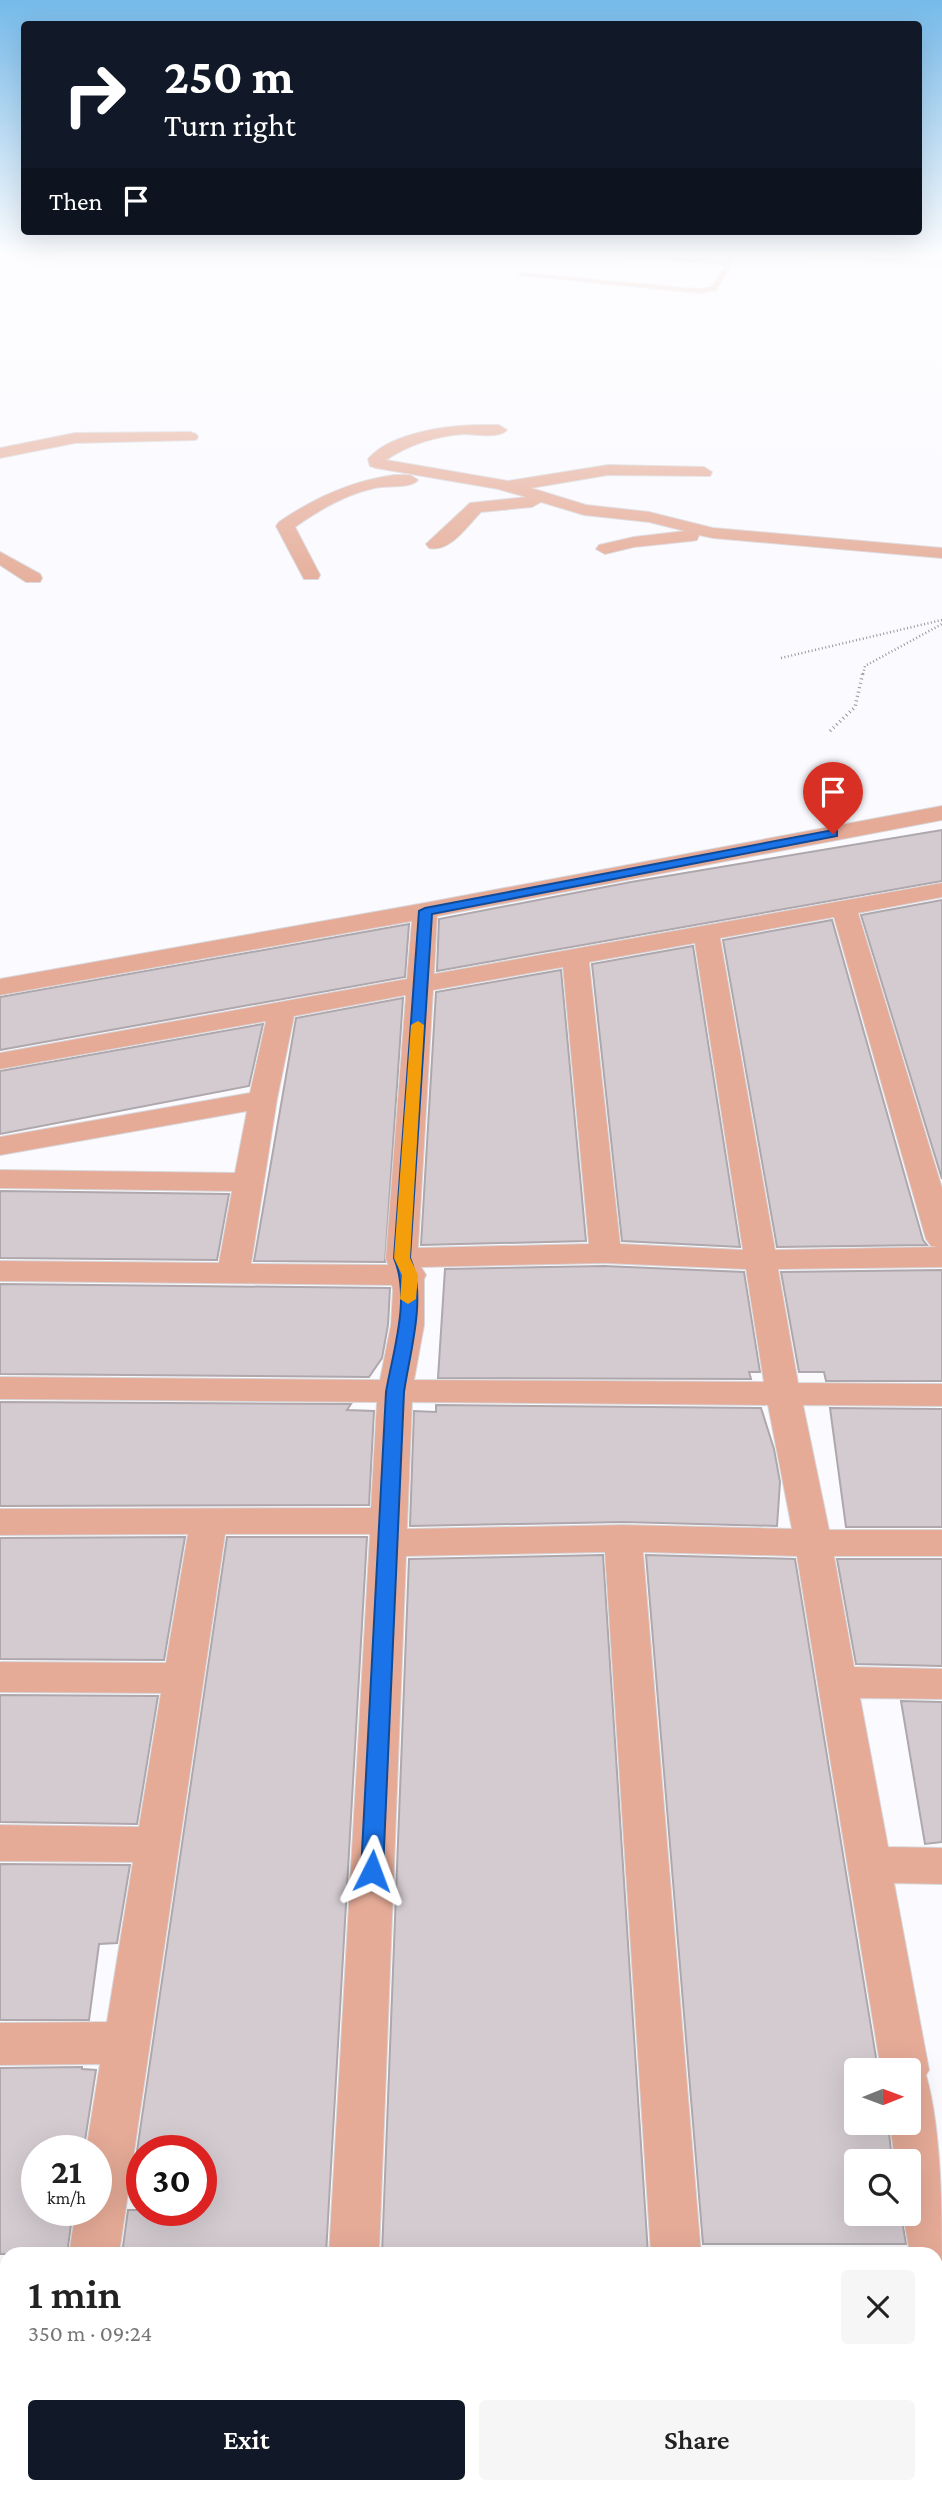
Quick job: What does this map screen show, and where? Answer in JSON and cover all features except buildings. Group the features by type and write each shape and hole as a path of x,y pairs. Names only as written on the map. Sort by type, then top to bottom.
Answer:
{"street":[{"path":"499,430 449,430 420,436 376,459 376,463 501,484 584,510 649,517 713,533 942,553"},
{"path":"0,453 75,438 190,437"},
{"path":"311,575 285,526 320,505 391,479 501,484 545,482 608,470 704,472"},
{"path":"435,544 447,537 476,507 551,501"},
{"path":"605,549 634,542 713,533"},
{"path":"0,557 33,578"},
{"path":"0,986 425,911 942,813"},
{"path":"0,1061 942,890"},
{"path":"844,908 942,1239"},
{"path":"354,2247 395,1392 407,1321 406,1267 425,911"},
{"path":"706,933 783,1394 813,1543 903,2058"},
{"path":"575,957 605,1236 604,1253"},
{"path":"233,1273 263,1099 282,1010"},
{"path":"0,1146 263,1099"},
{"path":"0,1179 248,1182"},
{"path":"0,1271 233,1273 406,1267 604,1253 761,1260 942,1257"},
{"path":"0,1388 942,1395"},
{"path":"0,1521 208,1521 389,1532 813,1543 942,1543"},
{"path":"94,2247 208,1521"},
{"path":"623,1538 675,2247"},
{"path":"0,1677 183,1678"},
{"path":"837,1682 942,1684"},
{"path":"0,1843 158,1845"},
{"path":"870,1865 942,1866"},
{"path":"0,2043 127,2043"},
{"path":"916,2135 935,2247"}],"path":[{"path":"781,658 942,622"},
{"path":"830,731 855,708 865,666 942,622"}],"slow traffic":[{"path":"408,1299 410,1275 402,1258 418,1025"}],"route":[{"path":"372,1871 395,1392 407,1321 410,1275 402,1258 425,911 833,834"}]}
